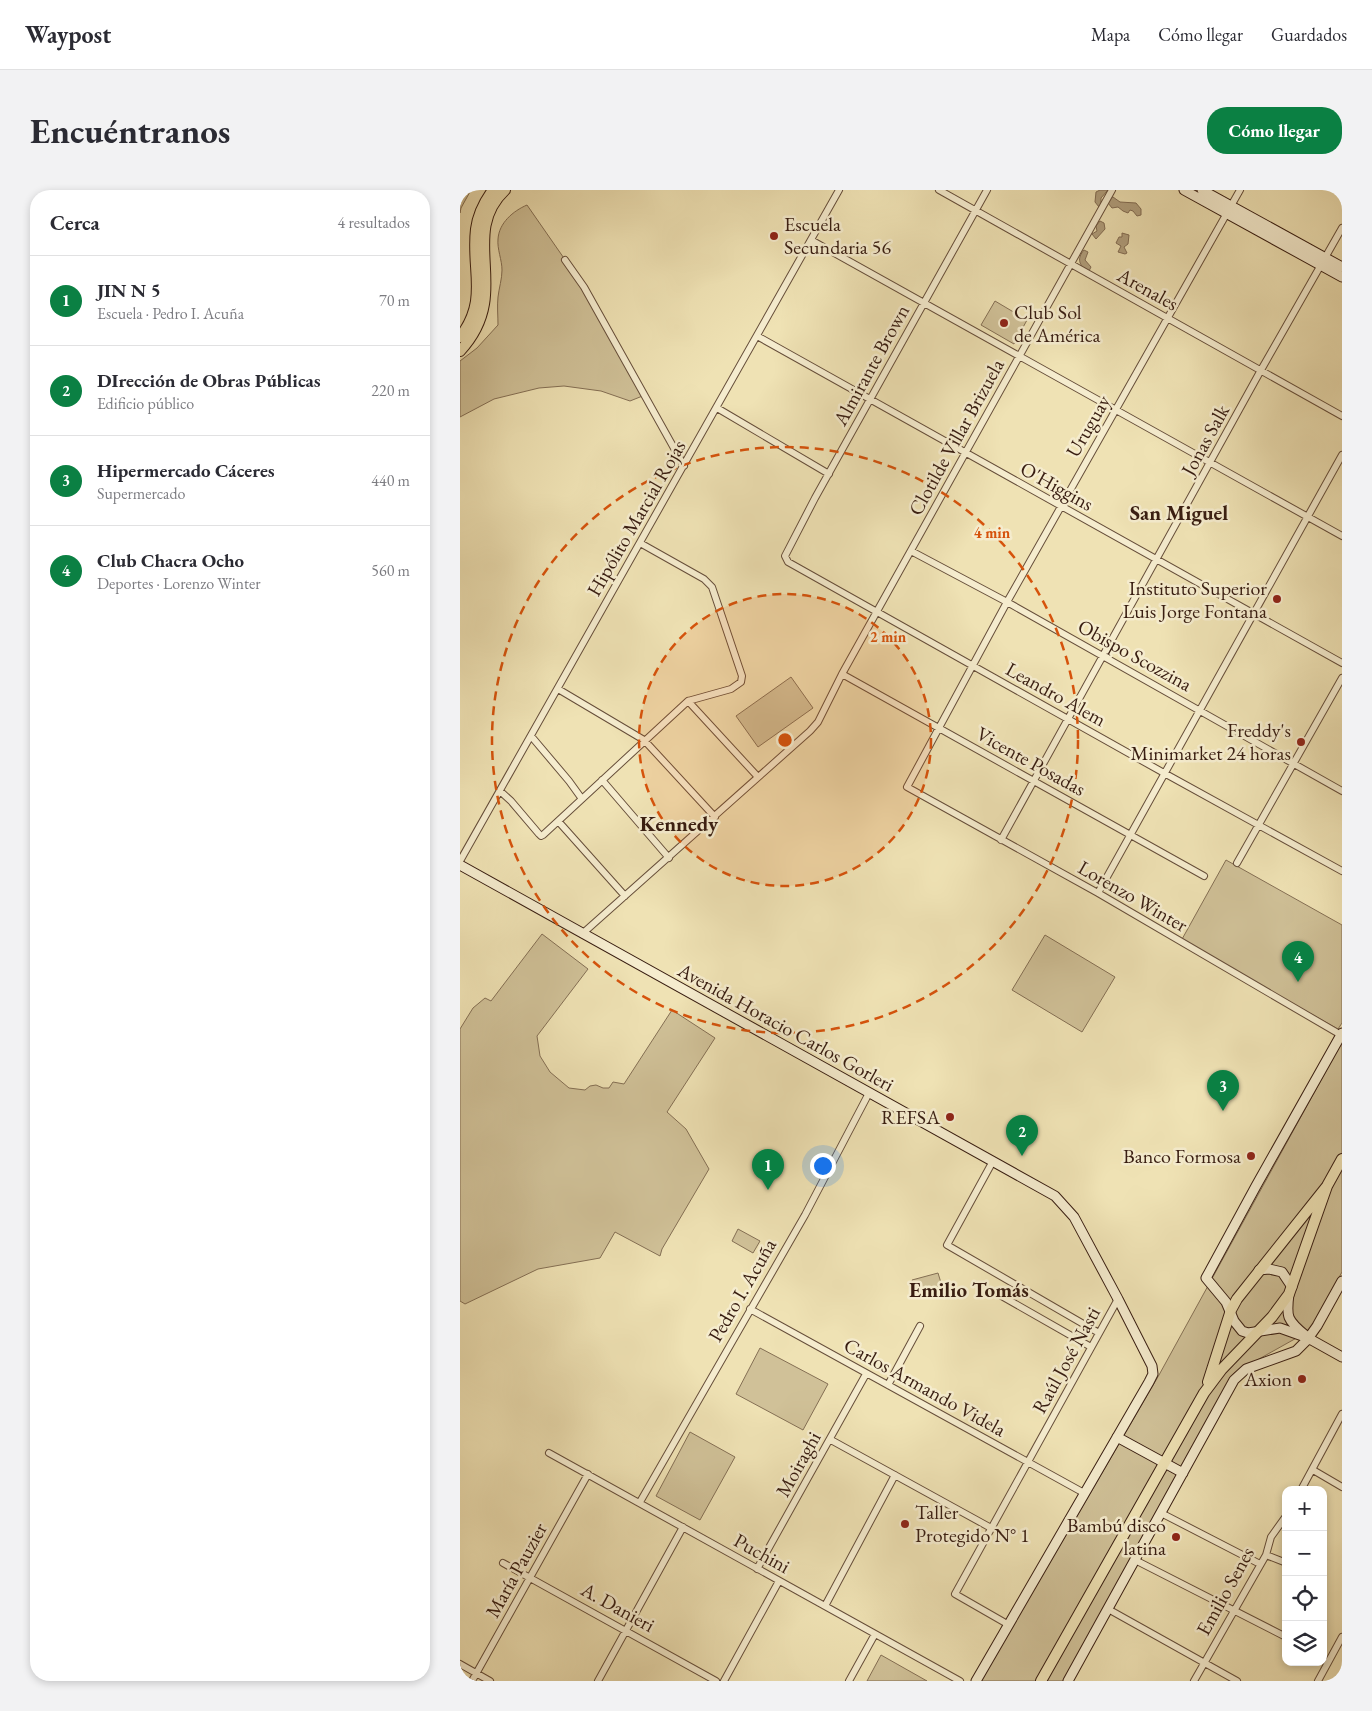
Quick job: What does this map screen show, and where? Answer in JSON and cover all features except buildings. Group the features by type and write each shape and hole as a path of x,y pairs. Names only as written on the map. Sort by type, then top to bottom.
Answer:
{"main road":[{"path":"460,338 468,326 477,299 476,228 480,211 493,190"},
{"path":"460,351 476,330 482,311 485,289 483,237 485,224 490,209 499,195 505,190"},
{"path":"1184,190 1229,210 1323,262 1342,277"},
{"path":"1202,190 1229,210"},
{"path":"1323,262 1342,267"},
{"name":"Avenida Horacio Carlos Gorleri","path":"460,865 1054,1196 1074,1217 1152,1366 1153,1374 1117,1437"},
{"path":"1341,1034 1206,1278 1221,1294 1231,1310 1238,1327 1248,1333 1280,1328 1308,1338 1342,1357"},
{"path":"1308,1338 1292,1324 1288,1317 1290,1290 1327,1186 1342,1159"},
{"path":"1204,1392 1231,1310 1237,1299 1327,1186"},
{"path":"1259,1270 1269,1269 1282,1272 1290,1290"},
{"path":"1068,1681 1239,1375 1250,1367 1291,1354 1308,1338 1342,1281"},
{"path":"1041,1681 1204,1392 1290,1290"},
{"path":"976,1681 1117,1437 1183,1473"}],"street":[{"name":"Hipólito Marcial Rojas","path":"460,861 839,190"},
{"name":"Arenales","path":"939,190 1342,416"},
{"name":"Almirante Brown","path":"785,556 987,190"},
{"name":"Clotilde Villar Brizuela","path":"582,934 715,817 818,722 842,674 1112,190"},
{"name":"Uruguay","path":"907,787 1007,602 1240,190"},
{"name":"Jonas Salk","path":"1001,840 1261,370 1342,228"},
{"path":"811,240 1342,536"},
{"path":"565,260 584,287 684,466"},
{"name":"O'Higgins","path":"757,336 1342,663"},
{"path":"717,408 829,474"},
{"path":"1098,893 1342,455"},
{"path":"500,791 541,836 688,701 731,689 741,682 742,676 712,588 704,579 640,543"},
{"name":"Obispo Scozzina","path":"911,551 1007,602 1342,791"},
{"name":"Leandro Alem","path":"785,556 788,562 1342,871"},
{"name":"Vicente Posadas","path":"842,674 1204,876"},
{"path":"1236,863 1342,678"},
{"path":"558,688 644,740 715,817"},
{"path":"688,701 758,777"},
{"path":"531,736 582,798"},
{"path":"602,780 669,858"},
{"name":"Lorenzo Winter","path":"907,787 1098,893 1341,1034"},
{"path":"558,821 625,896"},
{"name":"Pedro I. Acuña","path":"640,1502 805,1215 869,1093"},
{"path":"993,1161 946,1245 1099,1333"},
{"path":"998,1294 1091,1347"},
{"name":"Raúl José Nasti","path":"1009,1625 955,1594 1118,1299"},
{"name":"Carlos Armando Videla","path":"750,1309 1084,1493"},
{"path":"888,1385 920,1326"},
{"name":"Moiraghi","path":"757,1569 831,1440 866,1374"},
{"path":"1303,1486 1342,1414"},
{"path":"831,1440 991,1528"},
{"name":"Puchini","path":"549,1453 960,1681"},
{"path":"1313,1470 1342,1487"},
{"name":"María Pauzier","path":"472,1681 588,1474"},
{"path":"825,1606 895,1475"},
{"path":"1161,1513 1260,1564"},
{"name":"Emilio Senes","path":"1194,1681 1266,1555 1271,1537 1282,1522"},
{"path":"598,1681 683,1527"},
{"path":"1266,1555 1282,1561"},
{"path":"1135,1560 1282,1635"},
{"name":"A. Danieri","path":"503,1563 716,1681"},
{"path":"724,1681 779,1581"},
{"path":"1108,1609 1237,1681"},
{"path":"849,1681 875,1634"},
{"path":"1327,1658 1342,1637"},
{"path":"460,1664 490,1681"},
{"path":"1318,1681 1323,1666"}],"shaded area":[{"path":"460,190 471,190 460,213"},
{"path":"1108,190 1101,198 1101,205 1099,207 1095,202 1096,192"},
{"path":"1113,197 1120,202 1136,203 1141,209 1141,215 1137,216 1130,210 1128,213 1118,207 1112,208 1108,203 1110,198"},
{"path":"527,205 584,287 645,395 630,401 601,391 564,386 539,388 494,399 460,417 460,361 477,348 498,325 498,300 502,277 498,247 499,233 508,218"},
{"path":"1100,221 1104,223 1105,229 1096,239 1092,234 1097,231 1096,226"},
{"path":"1122,233 1129,235 1128,244 1124,247 1127,253 1125,254 1118,252 1121,246 1116,243 1119,237 1122,237"},
{"path":"1084,250 1088,252 1085,260 1091,267 1089,271 1080,262 1080,256"},
{"name":"Club Sol de América","path":"995,301 1027,320 1014,344 981,325"},
{"path":"791,677 813,708 758,747 736,716"},
{"path":"1226,860 1342,925 1342,1023 1338,1029 1181,941"},
{"path":"542,934 588,969 537,1036 540,1056 550,1072 569,1088 585,1090 590,1086 596,1085 609,1088 613,1082 624,1084 672,1010 715,1038 667,1112 686,1129 709,1169 662,1249 660,1256 615,1232 600,1258 538,1269 465,1304 460,1301 460,1029 473,1008 485,998 491,1001"},
{"path":"1045,935 1115,977 1082,1032 1012,990"},
{"path":"1342,1042 1342,1272 1309,1331 1234,1373 1063,1681 981,1681 1159,1375"},
{"path":"738,1229 760,1241 753,1253 732,1241"},
{"path":"938,1273 942,1286 918,1292 912,1280"},
{"path":"760,1348 828,1384 803,1430 736,1394"},
{"path":"690,1432 735,1457 700,1520 656,1496"},
{"path":"881,1655 927,1681 867,1681"}],"place":[{"name":"Escuela Secundaria 56","path":"774,236"},
{"name":"Club Sol de América","path":"1004,323"},
{"name":"Instituto Superior Luis Jorge Fontana","path":"1277,599"},
{"name":"Freddy's Minimarket 24 horas","path":"1301,742"},
{"name":"Club Chacra Ocho","path":"1298,982"},
{"name":"Hipermercado Cáceres","path":"1223,1111"},
{"name":"REFSA","path":"950,1117"},
{"name":"DIrección de Obras Públicas","path":"1022,1156"},
{"name":"Banco Formosa","path":"1251,1156"},
{"name":"JIN N 5","path":"768,1190"},
{"name":"Axion","path":"1302,1379"},
{"name":"Taller Protegido N° 1","path":"905,1524"},
{"name":"Bambú disco latina","path":"1176,1537"}],"district":[{"name":"San Miguel","path":"1179,513"},
{"name":"Kennedy","path":"679,824"},
{"name":"Emilio Tomás","path":"969,1290"}]}
